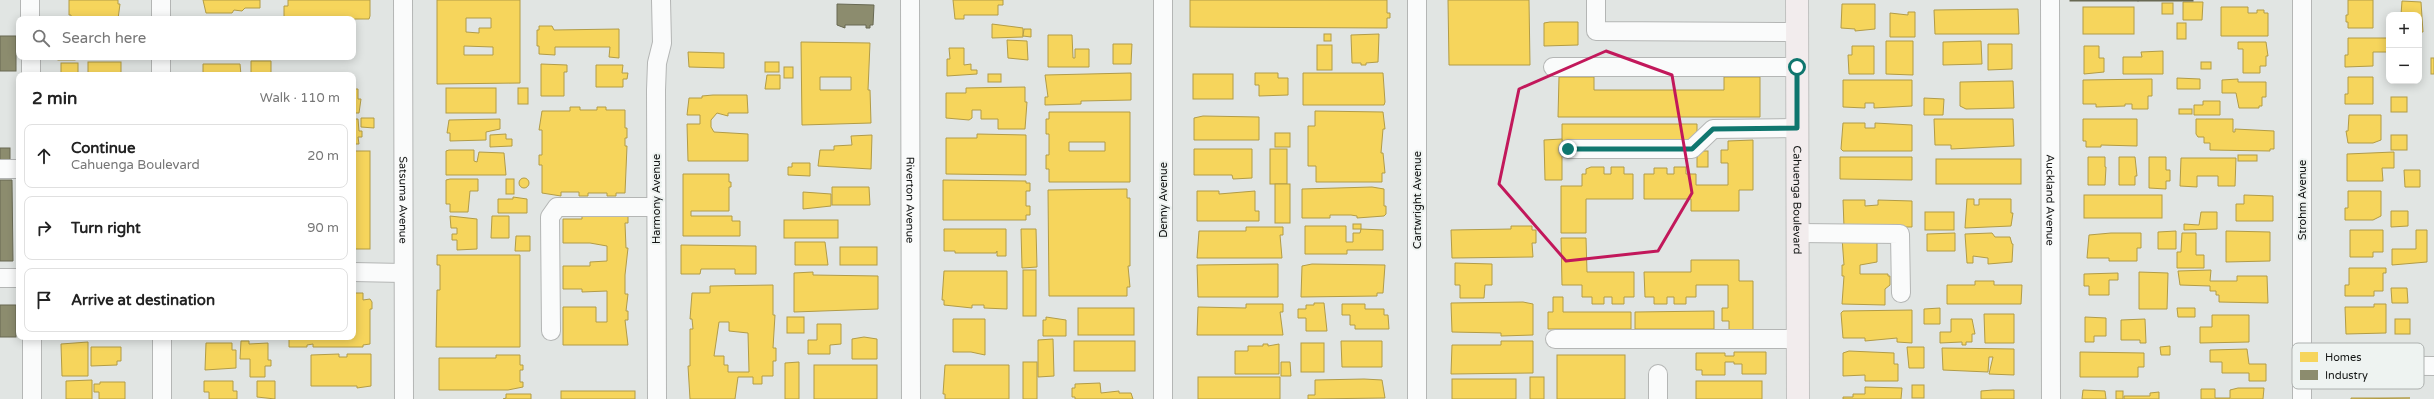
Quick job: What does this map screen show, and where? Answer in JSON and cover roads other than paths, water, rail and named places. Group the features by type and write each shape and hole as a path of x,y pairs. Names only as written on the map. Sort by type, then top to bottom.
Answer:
{"main road":[{"name":"Cahuenga Boulevard","path":"1797,0 1798,399"}],"street":[{"path":"30,0 30,16"},
{"path":"161,0 161,16"},
{"name":"Satsuma Avenue","path":"403,0 404,399"},
{"name":"Harmony Avenue","path":"657,399 656,77 662,43 661,0"},
{"name":"Riverton Avenue","path":"910,0 911,399"},
{"name":"Denny Avenue","path":"1162,0 1163,399"},
{"name":"Cartwright Avenue","path":"1416,0 1417,399"},
{"path":"1596,0 1596,31 1797,32"},
{"name":"Auckland Avenue","path":"2050,0 2050,399"},
{"name":"Strohm Avenue","path":"2302,0 2302,343"},
{"path":"30,60 31,72"},
{"path":"161,60 161,72"},
{"path":"1552,67 1797,67"},
{"path":"1568,149 1692,149 1713,129 1797,128"},
{"path":"0,169 16,169"},
{"path":"551,331 550,217 557,207 656,207"},
{"path":"1798,233 1900,234 1901,293"},
{"path":"356,272 403,272"},
{"path":"0,278 16,278"},
{"path":"1555,339 1798,339"},
{"path":"32,340 32,399"},
{"path":"162,340 162,399"},
{"path":"2424,366 2434,366"},
{"path":"1658,374 1658,399"}]}
